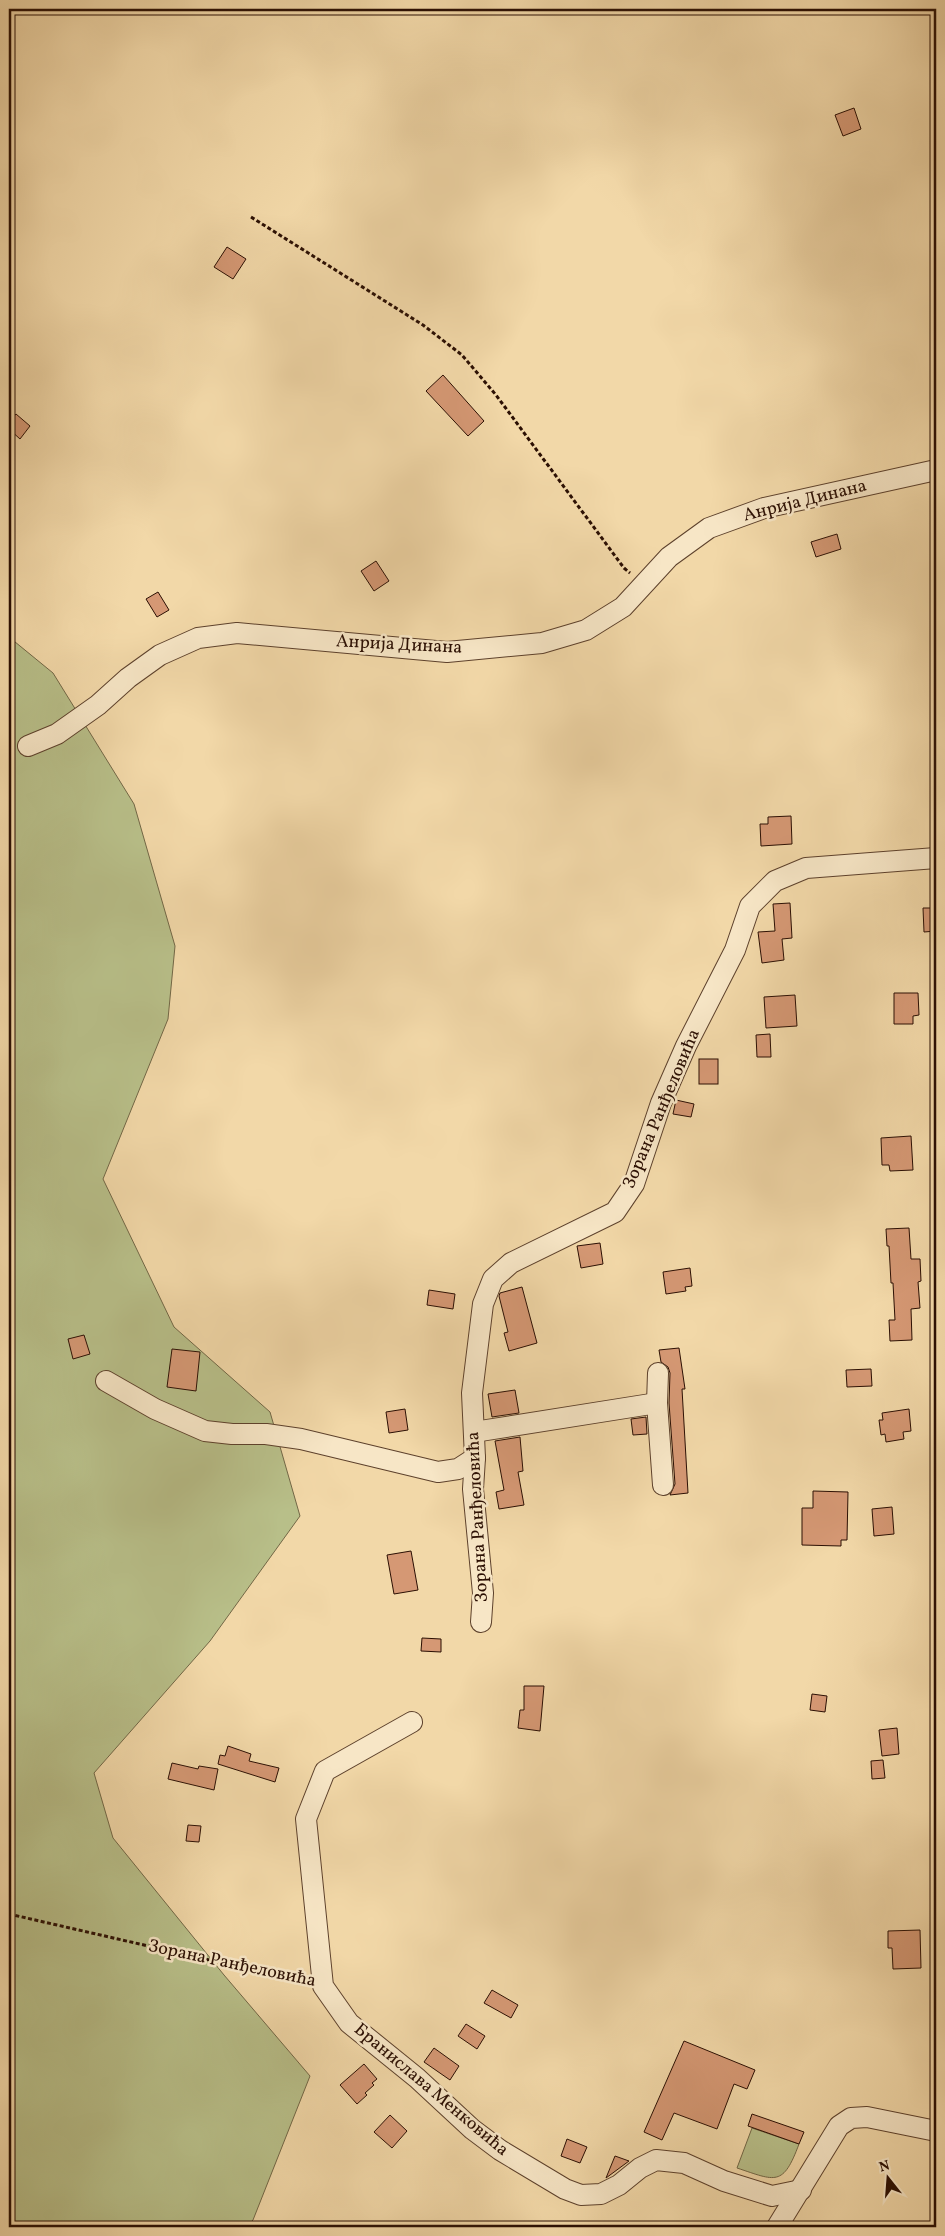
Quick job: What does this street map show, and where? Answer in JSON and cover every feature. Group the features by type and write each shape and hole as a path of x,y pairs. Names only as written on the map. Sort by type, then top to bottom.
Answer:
{"street":[{"name":"Анрија Динана","path":"28,746 56,734 91,710 128,678 160,655 198,638 236,633 447,652 542,643 586,630 623,607 669,557 709,528 764,508 936,470"},
{"name":"Зорана Ранђеловића","path":"481,1622 484,1593 473,1488 475,1458 472,1393 483,1304 493,1279 511,1262 615,1212 625,1198 634,1184 661,1103 686,1046 735,950 750,906 775,881 806,868 936,858"},
{"path":"658,1373 657,1403 663,1485"},
{"path":"106,1381 155,1409 205,1431 232,1434 266,1434 301,1439 438,1472 458,1469 475,1458"},
{"path":"474,1432 657,1403"},
{"name":"Зорана Ранђеловића","path":"322,1986 306,1819 326,1771 412,1722"},
{"name":"Бранислава Менковића","path":"322,1986 349,2023 417,2078 472,2129 500,2150 565,2189 581,2195 601,2194 619,2185 640,2168 656,2160 684,2163 724,2181 772,2196 800,2190"},
{"path":"777,2227 840,2126 851,2118 867,2117 936,2131"}],"path":[{"path":"251,217 423,326 462,355 496,395 624,568 644,585"},
{"name":"Зорана Ранђеловића","path":"9,1914 322,1986"}],"green space":[{"path":"9,637 53,673 134,804 175,946 168,1019 103,1179 174,1327 270,1412 300,1516 210,1641 94,1773 113,1838 224,1975 310,2076 253,2220 246,2227 9,2227"},
{"path":"752,2128 799,2144 788,2168 783,2174 777,2177 761,2176 737,2168"}],"building":[{"path":"854,108 861,129 843,136 835,115"},
{"path":"227,247 246,259 233,279 214,267"},
{"path":"443,375 484,421 468,436 426,391"},
{"path":"16,414 30,426 20,439 9,429 9,422"},
{"path":"837,534 841,549 816,557 811,542"},
{"path":"376,561 389,581 374,591 361,571"},
{"path":"158,592 169,610 157,617 146,599"},
{"path":"791,816 792,844 761,846 760,824 768,824 768,817"},
{"path":"790,903 792,938 782,939 784,960 762,963 758,932 775,931 773,904"},
{"path":"923,908 936,908 936,931 924,932"},
{"path":"894,993 918,993 919,1015 913,1016 913,1024 894,1024"},
{"path":"795,995 797,1026 766,1028 764,997"},
{"path":"770,1034 771,1057 757,1057 756,1035"},
{"path":"699,1059 718,1059 718,1084 699,1084"},
{"path":"676,1100 694,1104 691,1117 673,1114"},
{"path":"911,1136 913,1170 890,1171 889,1165 882,1165 881,1138"},
{"path":"909,1228 911,1259 920,1259 921,1281 918,1282 920,1308 911,1309 912,1340 890,1341 889,1320 895,1320 893,1283 891,1283 886,1229"},
{"path":"600,1243 603,1264 581,1268 577,1246"},
{"path":"690,1268 692,1286 685,1287 686,1291 666,1294 663,1272"},
{"path":"522,1287 537,1343 509,1351 504,1333 508,1332 499,1296 500,1293"},
{"path":"429,1290 455,1294 453,1309 427,1305"},
{"path":"84,1335 90,1354 73,1359 68,1339"},
{"path":"679,1348 685,1389 682,1389 688,1493 670,1495 675,1484 669,1403 670,1373 668,1367 661,1362 659,1350"},
{"path":"172,1349 200,1352 196,1391 167,1387"},
{"path":"871,1369 872,1386 847,1387 846,1370"},
{"path":"515,1390 519,1413 492,1417 488,1394"},
{"path":"405,1409 408,1430 389,1433 386,1412"},
{"path":"909,1409 911,1431 903,1432 904,1439 886,1442 885,1434 881,1435 879,1420 883,1420 882,1413"},
{"path":"646,1417 647,1434 633,1435 631,1419"},
{"path":"520,1437 523,1471 518,1472 524,1505 499,1509 496,1492 504,1490 495,1441"},
{"path":"813,1491 848,1492 847,1540 841,1540 841,1546 802,1545 802,1508 813,1508"},
{"path":"892,1507 894,1534 874,1536 872,1509"},
{"path":"411,1551 418,1590 394,1594 387,1555"},
{"path":"422,1638 441,1639 441,1652 421,1651"},
{"path":"524,1686 544,1686 540,1731 518,1728 520,1710 524,1710"},
{"path":"812,1694 827,1696 825,1712 810,1710"},
{"path":"897,1728 899,1754 882,1756 879,1730"},
{"path":"228,1746 251,1754 249,1761 279,1768 275,1782 218,1764 220,1755 225,1756"},
{"path":"883,1760 885,1778 872,1779 871,1761"},
{"path":"172,1763 198,1769 199,1766 218,1769 214,1790 168,1779"},
{"path":"188,1825 201,1826 199,1842 186,1841"},
{"path":"920,1930 921,1968 893,1969 892,1948 888,1948 888,1931"},
{"path":"492,1990 518,2005 511,2018 484,2003"},
{"path":"466,2024 485,2036 477,2049 458,2036"},
{"path":"684,2041 755,2070 747,2089 734,2084 717,2129 674,2113 662,2140 644,2132"},
{"path":"434,2048 459,2066 450,2080 424,2062"},
{"path":"364,2064 377,2079 372,2083 374,2085 365,2093 367,2095 357,2104 340,2085"},
{"path":"752,2114 804,2132 799,2144 748,2126"},
{"path":"390,2115 407,2131 392,2148 374,2132"},
{"path":"567,2139 587,2147 580,2163 561,2156"},
{"path":"615,2156 629,2161 606,2178"}]}
